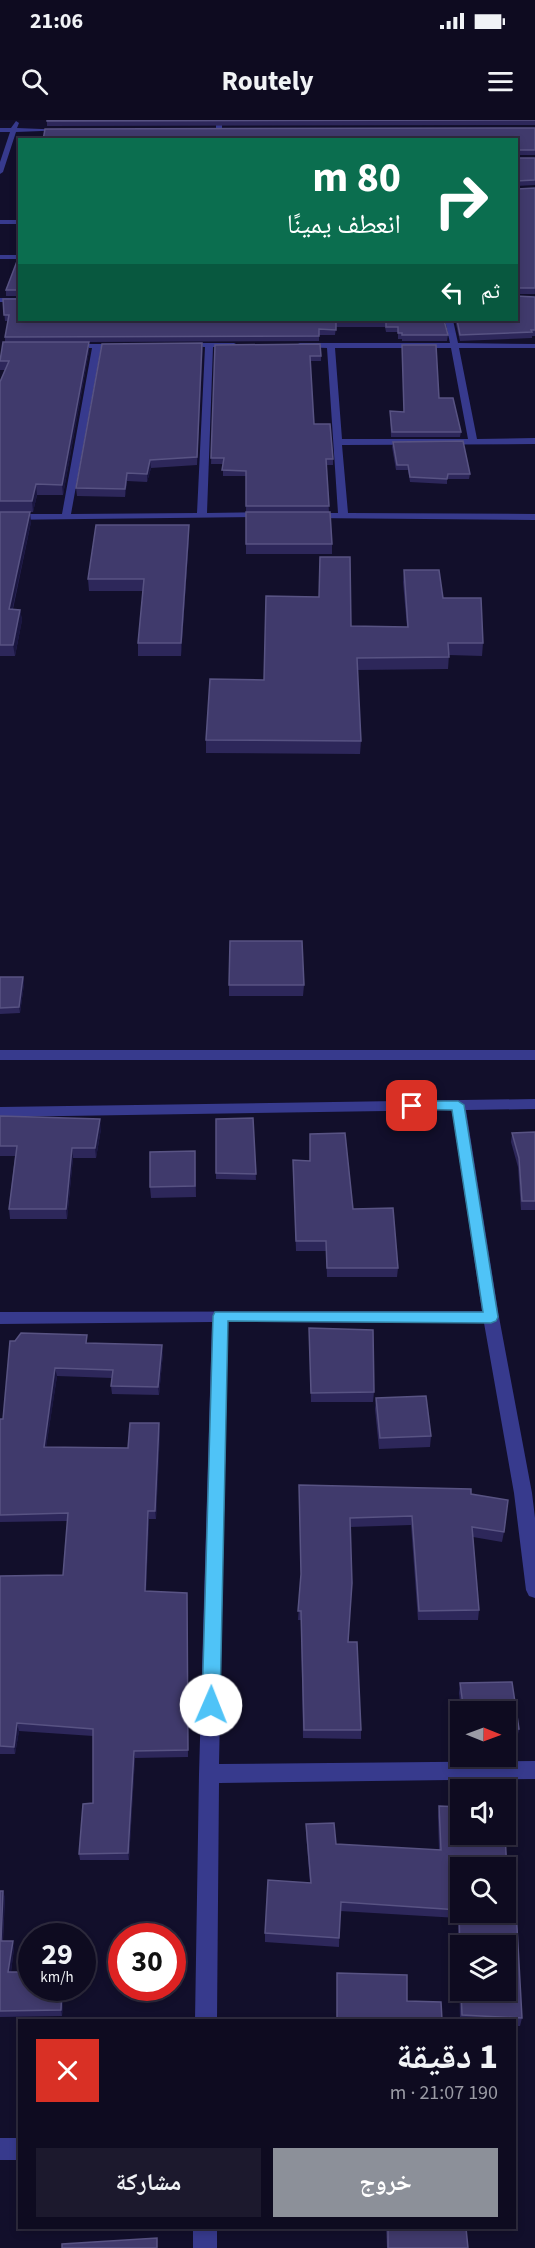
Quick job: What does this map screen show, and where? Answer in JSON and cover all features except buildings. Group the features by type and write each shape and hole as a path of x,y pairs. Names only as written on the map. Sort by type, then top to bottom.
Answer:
{"street":[{"path":"0,172 2,160 17,120"},
{"path":"219,120 219,138"},
{"path":"207,129 231,129"},
{"path":"0,130 70,130"},
{"path":"0,222 18,222"},
{"path":"0,257 18,257"},
{"path":"0,300 18,300"},
{"path":"449,321 473,441"},
{"path":"176,345 243,345"},
{"path":"202,515 209,345"},
{"path":"287,345 535,346"},
{"path":"331,345 343,516"},
{"path":"64,346 130,346"},
{"path":"66,516 97,346"},
{"path":"337,442 535,441"},
{"path":"0,517 272,516"},
{"path":"296,516 535,517"},
{"path":"0,1055 535,1055"},
{"path":"0,1112 535,1104"},
{"path":"458,1105 491,1317 529,1493 535,1590"},
{"path":"206,2019 209,1774 220,1316"},
{"path":"0,1318 491,1317"},
{"path":"209,1774 535,1770"},
{"path":"0,2149 18,2150"},
{"path":"205,2229 205,2248"}],"route":[{"path":"211,1705 220,1316 491,1317 458,1105 412,1106"}]}
